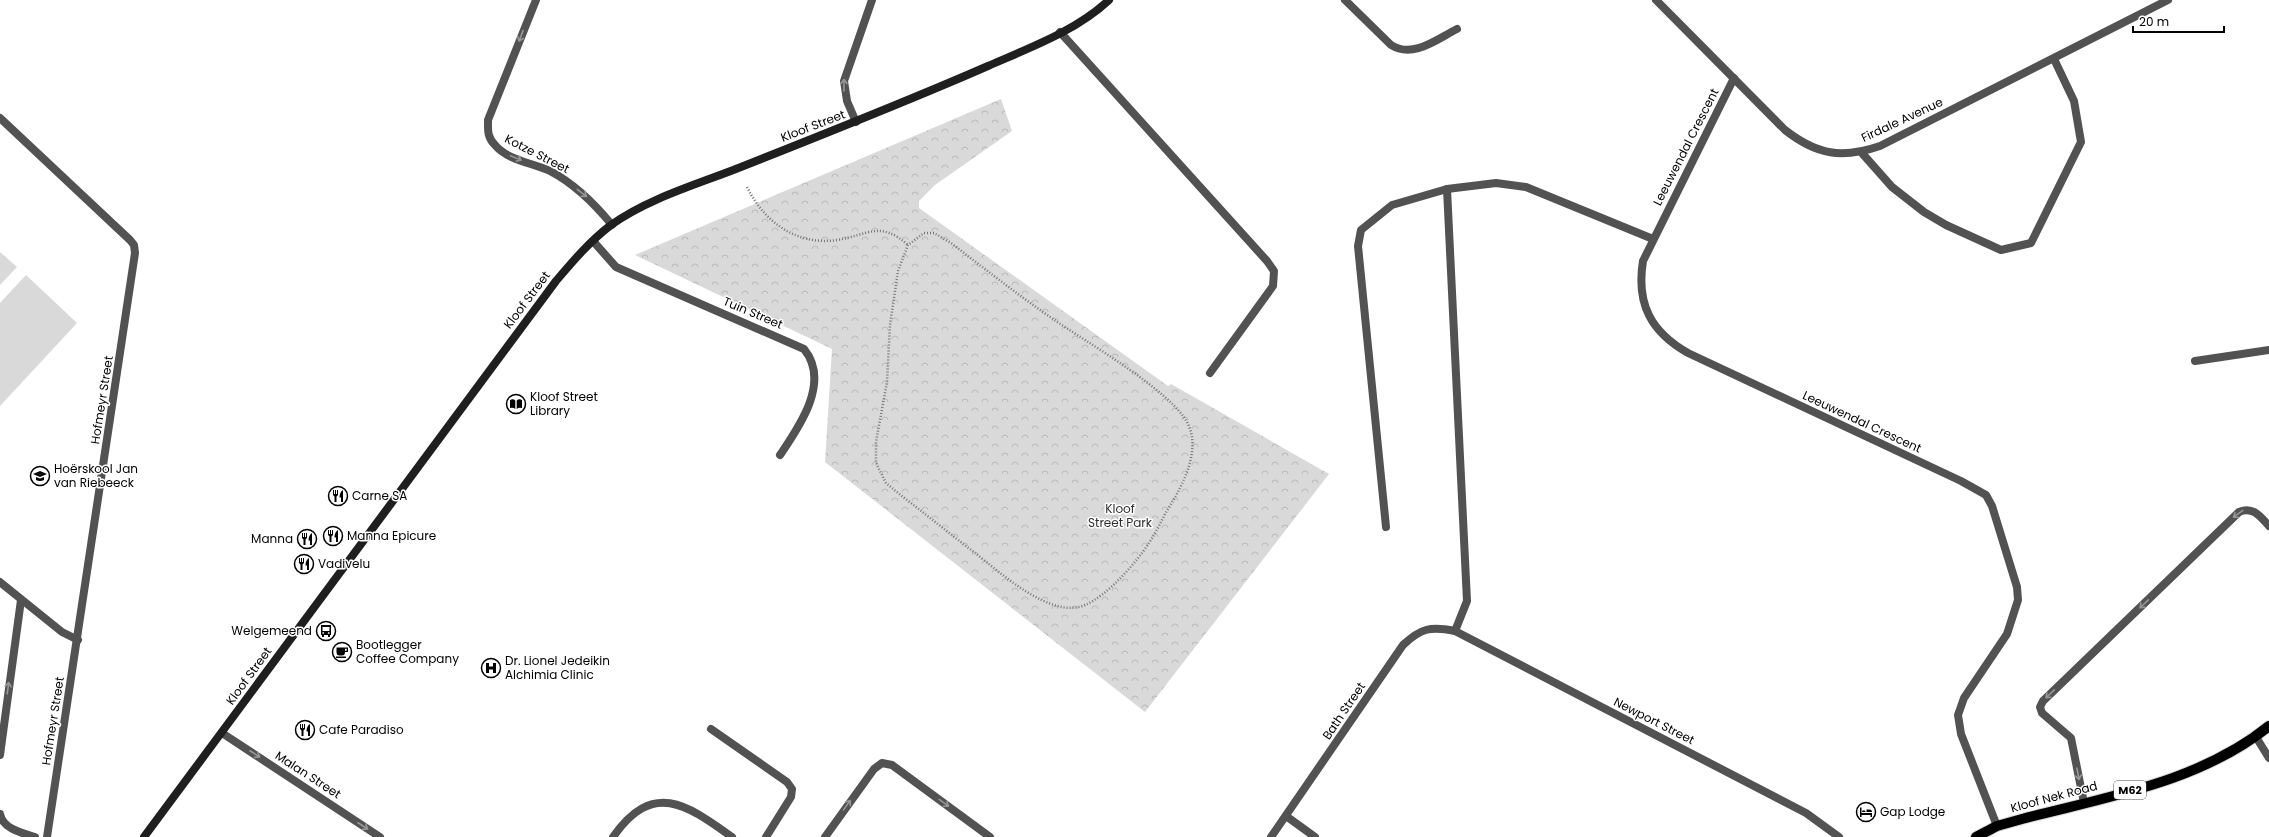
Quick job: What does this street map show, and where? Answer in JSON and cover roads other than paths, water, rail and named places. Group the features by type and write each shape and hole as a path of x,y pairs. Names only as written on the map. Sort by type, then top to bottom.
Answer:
{"main road":[{"name":"Kloof Nek Road","path":"1976,837 1997,826 2173,778 2213,762 2256,737 2269,726"}],"street":[{"name":"Kotze Street","path":"536,0 488,120 488,136 496,147 507,154 550,171 571,185 593,201 612,225"},
{"path":"856,122 847,101 844,81 872,0"},
{"name":"Kloof Street","path":"144,837 556,282 593,241 612,225 664,198 856,122 962,78 1081,21 1109,0"},
{"path":"1345,0 1391,45 1399,50 1418,49 1457,29"},
{"name":"Firdale Avenue","path":"1656,0 1785,130 1801,143 1820,151 1840,154 1861,152 1880,146 2168,0"},
{"path":"1060,32 1267,261 1274,272 1273,286 1210,373"},
{"path":"1861,152 1892,187 1924,212 1946,225 2001,250 2031,243 2080,142 2074,101 2054,59"},
{"name":"Leeuwendal Crescent","path":"1734,78 1642,262 1641,288 1645,306 1652,322 1668,340 1688,354 1977,489 1986,495 1992,506 2014,573 2018,600 2007,634 1964,698 1958,716 1961,734 1997,826"},
{"name":"Hofmeyr Street","path":"0,118 134,245 135,258 48,837"},
{"path":"1386,527 1358,246 1360,230 1392,205 1447,189 1496,183 1526,188 1653,239"},
{"path":"1447,189 1467,601 1455,631"},
{"name":"Tuin Street","path":"593,241 616,267 804,349 813,364 811,399 803,420 780,455"},
{"path":"2195,361 2269,350"},
{"path":"2084,803 2071,738 2042,713 2040,707 2043,701 2239,512 2246,509 2253,511 2269,526"},
{"path":"0,582 62,632 78,640"},
{"path":"0,755 1,731 21,600"},
{"name":"Bath Street","path":"1271,837 1403,645 1415,634 1426,629 1440,628 1455,631"},
{"name":"Newport Street","path":"1455,631 1806,813 1839,837"},
{"path":"712,729 787,782 792,788 791,797 766,837"},
{"name":"Malan Street","path":"222,733 380,837"},
{"path":"2256,737 2269,758"},
{"path":"825,837 874,768 882,763 892,765 990,837"},
{"path":"613,837 630,816 639,809 649,805 668,803 687,807 732,837"},
{"path":"0,814 6,824 12,829 35,837"},
{"path":"1286,816 1315,837"}],"place":[{"name":"Kloof Street Library","path":"516,404"},
{"name":"Hoërskool Jan van Riebeeck","path":"40,476"},
{"name":"Carne SA","path":"338,496"},
{"name":"Manna Epicure","path":"333,536"},
{"name":"Manna","path":"307,539"},
{"name":"Vadivelu","path":"304,564"},
{"name":"Welgemeend","path":"326,631"},
{"name":"Bootlegger Coffee Company","path":"342,652"},
{"name":"Dr. Lionel Jedeikin Alchimia Clinic","path":"491,668"},
{"name":"Cafe Paradiso","path":"305,730"},
{"name":"Gap Lodge","path":"1866,812"}],"park label":[{"name":"Kloof Street Park","path":"1120,516"}]}
